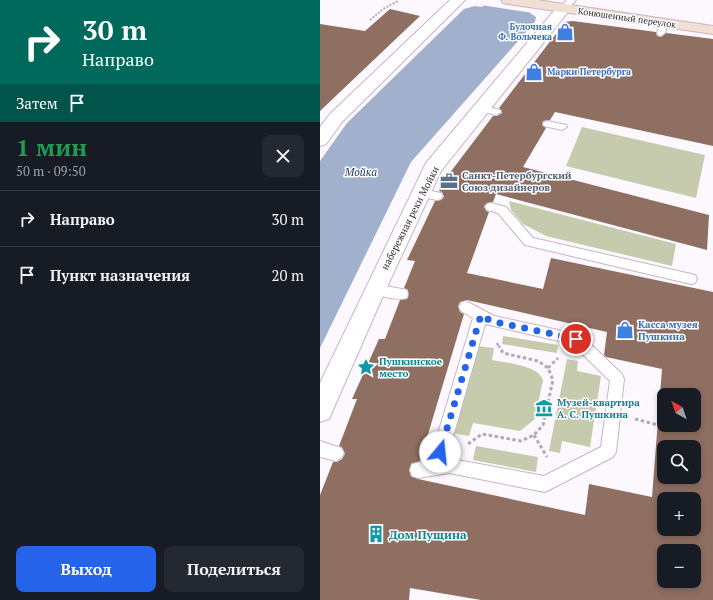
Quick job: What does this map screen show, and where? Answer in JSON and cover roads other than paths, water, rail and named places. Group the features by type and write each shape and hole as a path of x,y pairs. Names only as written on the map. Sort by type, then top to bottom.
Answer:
{"street":[{"path":"320,140 336,118 458,0"},
{"name":"Конюшенный переулок","path":"508,0 541,5 567,4 663,28 713,30"},
{"name":"набережная реки Мойки","path":"320,410 375,289 429,194 433,168 489,110 567,4"}],"lane":[{"path":"548,124 562,127"},
{"path":"491,207 502,210 529,242 691,279"},
{"path":"375,289 402,294"},
{"path":"418,470 449,465 545,484 608,452 617,379 576,339 491,321 466,307"},
{"path":"436,467 481,315"},
{"path":"320,449 336,453"}],"water":[{"name":"Мойка","path":"489,0 542,0 530,13 536,17 535,22 411,162 320,348 320,161 347,123 464,9 475,6 482,7"}],"place":[{"name":"Булочная Ф. Вольчека","path":"565,32"},
{"name":"Марки Петербурга","path":"534,72"},
{"name":"Санкт-Петербургский Союз дизайнеров","path":"449,181"},
{"name":"Касса музея Пушкина","path":"625,330"},
{"name":"Пушкинское место","path":"366,367"},
{"name":"Музей-квартира А. С. Пушкина","path":"544,408"},
{"name":"Дом Пущина","path":"376,534"}]}
